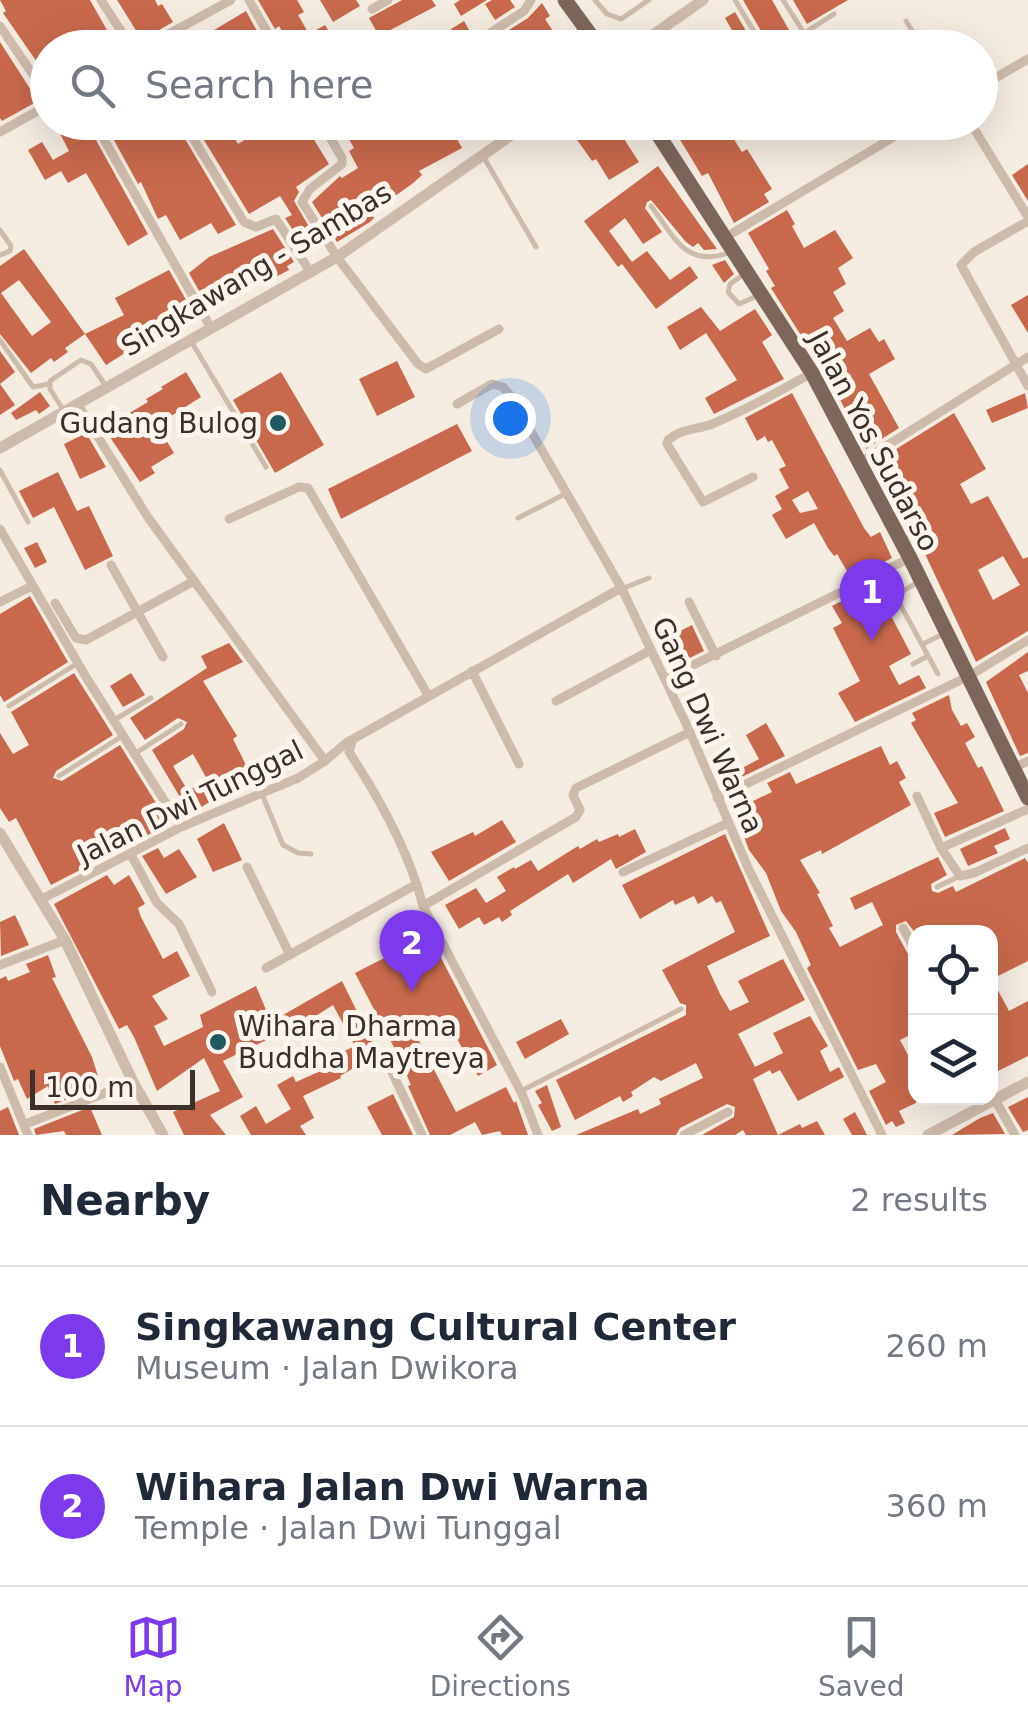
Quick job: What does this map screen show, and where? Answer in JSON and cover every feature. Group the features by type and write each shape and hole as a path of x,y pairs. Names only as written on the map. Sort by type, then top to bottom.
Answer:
{"main road":[{"path":"565,0 587,30"},
{"name":"Jalan Yos Sudarso","path":"662,140 812,373 1020,764 1028,798"}],"street":[{"path":"101,0 120,30"},
{"path":"176,30 231,0"},
{"path":"249,0 266,30"},
{"path":"372,9 388,0"},
{"path":"495,30 524,11 532,0"},
{"path":"660,30 703,0"},
{"path":"0,26 30,73"},
{"path":"998,76 1028,59"},
{"path":"0,132 30,113"},
{"path":"104,140 211,328"},
{"path":"194,140 244,222 256,228 276,220 309,270"},
{"path":"332,140 342,164 310,188 302,202 336,257 421,367 426,369 500,328"},
{"name":"Singkawang - Sambas","path":"0,448 336,257 505,140"},
{"path":"726,236 889,140"},
{"path":"981,140 1028,219 974,252 961,265 1028,386"},
{"path":"860,463 1028,357"},
{"path":"752,477 703,502 669,448 668,440 686,430 714,424 812,373"},
{"name":"Gang Dwi Warna","path":"458,404 492,384 503,387 566,493 621,588 802,980 882,1135"},
{"path":"76,403 148,516 327,760 348,752 353,740"},
{"path":"228,519 300,487 308,488 428,696"},
{"path":"0,529 181,827"},
{"path":"665,680 910,558"},
{"path":"111,565 163,657"},
{"path":"55,603 81,640 194,581"},
{"path":"0,602 32,586"},
{"name":"Jalan Dwi Tunggal","path":"42,899 181,827 262,794 327,760 353,740 472,670 621,588"},
{"path":"689,602 716,656"},
{"path":"717,798 970,676 1028,640"},
{"path":"556,701 651,650"},
{"path":"472,670 519,764"},
{"path":"422,906 576,817 580,810 573,794 576,788 690,732"},
{"path":"348,752 370,784 417,884 422,906 521,1091 538,1135"},
{"path":"917,796 960,876 1028,848"},
{"path":"942,848 1028,809"},
{"path":"623,872 728,823"},
{"path":"0,833 65,940 133,1082 163,1135"},
{"path":"130,854 157,902 174,916 212,992"},
{"path":"247,867 290,955"},
{"path":"266,968 417,884"},
{"path":"902,928 908,938"},
{"path":"0,965 65,940"},
{"path":"0,1067 28,1135"},
{"path":"390,1068 422,1135"},
{"path":"28,1123 133,1082"},
{"path":"998,1094 1028,1082"},
{"path":"928,1135 978,1105"},
{"path":"998,1105 1015,1135"},
{"path":"684,1135 728,1112"}],"lane":[{"path":"594,0 607,14 621,18 649,0"},
{"path":"735,0 753,30"},
{"path":"783,0 802,30"},
{"path":"810,30 834,14"},
{"path":"906,21 912,30"},
{"path":"483,156 536,247"},
{"path":"651,206 684,250 693,255 704,258 736,251"},
{"path":"0,230 11,246 4,256 0,254"},
{"path":"748,271 730,284 728,292 739,304 762,293"},
{"path":"190,339 266,467"},
{"path":"0,340 33,386 49,384 81,360 91,364 106,386"},
{"path":"49,384 64,411"},
{"path":"0,470 28,522"},
{"path":"518,518 566,493"},
{"path":"899,540 919,529"},
{"path":"621,588 649,578"},
{"path":"921,581 895,595 938,674"},
{"path":"922,644 947,632"},
{"path":"913,664 928,656"},
{"path":"9,706 78,662"},
{"path":"114,720 151,698"},
{"path":"136,753 182,724"},
{"path":"59,776 124,734"},
{"path":"262,794 282,846 311,854"},
{"path":"937,887 960,876"},
{"path":"521,1091 681,1010"}],"building":[{"path":"0,0 90,0 107,30 30,30 30,52 3,13 6,11"},
{"path":"117,0 155,0 173,22 159,30 136,30"},
{"path":"258,0 297,0 304,12 298,15 307,30 281,30 279,26 275,29"},
{"path":"320,0 356,0 360,6 333,22"},
{"path":"402,0 432,0 436,6 390,30 376,30 369,18"},
{"path":"460,0 487,0 461,16 454,4"},
{"path":"510,0 515,7 495,20 485,4"},
{"path":"743,0 772,0 789,30 760,30"},
{"path":"793,0 848,0 807,24"},
{"path":"542,3 552,30 509,30"},
{"path":"246,11 256,30 214,30"},
{"path":"735,12 746,30 732,30 725,18"},
{"path":"464,21 469,30 452,30"},
{"path":"0,42 30,89 30,105 2,121"},
{"path":"63,140 96,140 148,234 128,246 86,173 68,183 61,171 45,180 28,150 42,142 53,160 69,151"},
{"path":"114,140 186,140 236,225 218,234 211,223 180,240 166,215 158,219 141,182 138,184"},
{"path":"204,140 236,140 238,144 244,140 314,140 329,164 296,187 299,192 294,201 318,242 305,249 285,218 292,215 280,196 249,214"},
{"path":"349,140 458,140 462,148 419,171 422,175 412,184 378,202 380,206 371,212 374,218 370,222 337,242 312,202 340,176 358,168 349,151 354,148"},
{"path":"577,140 625,140 639,162 609,180 596,159 592,161"},
{"path":"680,140 734,140 742,152 747,149 772,189 764,194 769,202 734,223 708,173 702,176"},
{"path":"1028,164 1028,201 1012,175"},
{"path":"658,166 717,249 704,250 698,243 693,247 686,242 651,200 645,208 662,232 643,244 625,218 609,231 632,262 647,251 670,280 690,266 698,278 656,309 584,221"},
{"path":"787,210 804,248 835,230 853,258 838,268 846,284 833,292 844,311 833,318 847,341 870,328 879,342 884,339 895,359 869,374 899,428 866,449 837,394 842,391 829,367 823,370 771,288 775,286 766,271 769,269 748,233"},
{"path":"273,229 294,262 287,266 289,270 235,296 230,288 207,305 189,273 209,257"},
{"path":"24,249 85,334 65,348 68,352 54,362 51,358 31,373 0,334 0,266","holes":["19,280 51,322 32,336 1,293"]},
{"path":"725,260 734,274 724,283 712,265"},
{"path":"169,270 193,312 162,329 165,333 143,347 141,343 106,365 85,334 124,315 115,298"},
{"path":"1028,295 1028,333 1011,305"},
{"path":"701,307 720,331 755,309 772,335 762,342 784,379 714,414 705,398 737,380 706,333 680,350 667,327"},
{"path":"0,351 15,372 0,384"},
{"path":"397,361 415,397 377,416 359,379"},
{"path":"186,372 201,397 157,425 174,453 151,467 155,473 140,482 104,428 148,402 146,399 161,387"},
{"name":"Gudang Bulog","path":"281,372 324,445 275,473 233,400"},
{"path":"0,384 15,405 0,415"},
{"path":"40,392 50,406 39,414 36,410 16,420 11,413"},
{"path":"792,393 864,528 871,537 880,532 892,558 851,578 814,523 786,539 772,515 782,509 775,496 789,488 779,469 786,466 772,440 768,442 765,436 757,441 745,418","holes":["808,491 818,509 800,513 792,500"]},
{"path":"1025,393 1028,408 992,423 986,410"},
{"path":"954,413 986,469 960,484 971,504 988,496 1023,559 1028,557 1028,631 976,662 917,537 925,527 920,523 912,526 877,461","holes":["1003,556 1020,585 993,600 978,570"]},
{"path":"457,424 472,451 341,519 328,489"},
{"path":"86,433 106,467 80,479 64,444"},
{"path":"58,472 77,511 89,506 113,556 85,570 54,507 33,518 19,491"},
{"path":"37,542 47,562 35,568 24,548"},
{"path":"893,575 896,581 878,591 911,654 889,666 899,685 919,675 926,688 855,722 838,693 860,681 833,628 842,623 832,606"},
{"path":"30,596 68,662 4,702 0,695 0,614"},
{"path":"692,625 704,651 675,665 662,640"},
{"path":"229,643 243,662 203,681 237,736 233,739 256,785 218,802 216,798 190,814 152,750 184,729 187,722 178,718 145,740 130,718 207,668 201,656","holes":["193,754 207,779 188,791 173,766"]},
{"path":"1028,652 1028,671 1019,675 1028,693 1028,753 1020,756 986,682"},
{"path":"74,673 113,735 56,771 53,778 62,781 120,745 169,824 51,885 16,818 9,822 0,808 0,733 13,754 29,745 11,712"},
{"path":"131,673 145,695 123,707 110,686"},
{"path":"949,695 961,726 967,723 975,737 965,743 978,768 982,766 1004,811 945,837 934,813 958,803 911,723 916,720 912,713"},
{"path":"766,723 785,756 723,786 720,780 759,759 746,735"},
{"path":"881,746 890,765 897,761 906,778 899,782 911,805 822,854 821,850 800,860 820,893 817,894 833,926 829,928 840,947 883,925 872,902 855,910 850,898 938,857 947,875 931,884 932,891 938,893 953,886 956,892 1025,858 1028,863 1028,961 998,976 998,925 909,925 906,921 896,925 908,954 908,1036 900,1040 908,1055 908,1105 912,1105 899,1111 905,1123 896,1127 892,1121 886,1125 869,1091 886,1082 876,1064 858,1070 807,968 811,965 796,932 781,911 766,873 749,850 734,810 772,792 767,783 790,772 796,784"},
{"path":"502,820 516,842 449,881 431,852 473,832 475,836"},
{"path":"224,823 242,860 213,872 197,839"},
{"path":"1005,828 1010,839 994,846 998,853 968,866 960,849"},
{"path":"635,829 646,852 616,869 611,859 573,883 568,874 510,911 512,915 502,922 499,917 484,925 479,917 459,929 445,905 476,888 486,903 506,891 497,877 514,867 531,860 538,871 578,846 580,849 597,839 599,842 618,834 619,837"},
{"path":"725,834 770,936 707,966 720,994 730,1011 749,1002 738,981 783,959 805,1000 738,1034 755,1067 783,1053 773,1033 810,1016 828,1046 820,1051 830,1072 839,1067 844,1077 798,1101 780,1070 772,1074 770,1070 753,1079 778,1135 746,1135 743,1130 735,1135 702,1135 734,1117 735,1107 727,1104 680,1128 676,1135 576,1135 638,1109 640,1114 661,1104 659,1099 703,1078 696,1063 661,1081 654,1077 623,1102 620,1096 575,1120 556,1080 686,1015 686,1005 680,1003 662,970 735,932 721,901 716,903 712,896 698,904 694,896 675,905 673,900 640,919 622,885"},
{"path":"158,848 164,858 179,849 197,877 166,894 142,856"},
{"path":"107,875 114,885 129,875 145,904 138,908 141,917 163,959 177,951 190,976 152,996 168,1019 154,1026 164,1046 203,1027 200,1015 256,986 271,1022 342,981 378,1054 303,1096 314,1118 300,1126 306,1135 251,1135 240,1116 256,1106 266,1124 291,1109 277,1085 293,1076 296,1082 338,1063 334,1056 355,1046 333,1005 281,1038 279,1034 223,1061 243,1097 210,1115 226,1135 184,1135 173,1112 220,1091 204,1058 157,1091 134,1037 127,1025 119,1029 54,904"},
{"path":"15,915 29,945 1,956 0,922"},
{"path":"429,935 497,1065 478,1076 448,1023 418,1039 456,1112 506,1087 516,1101 528,1135 502,1135 500,1131 482,1135 475,1122 450,1135 430,1135 398,1055 355,973"},
{"path":"48,955 56,977 52,978 92,1057 101,1086 55,1104 48,1086 27,1099 18,1079 14,1081 0,1046 0,979 6,976 8,981 30,972 26,964"},
{"path":"998,990 1009,1011 1028,1001 1028,1056 998,1071"},
{"path":"561,1019 569,1034 525,1059 516,1042"},
{"path":"547,1085 561,1127 552,1131 535,1091"},
{"path":"393,1094 413,1135 382,1135 367,1107"},
{"path":"1028,1097 1028,1130 1023,1132 1008,1107"},
{"path":"8,1107 19,1135 0,1135 0,1111"},
{"path":"90,1107 102,1135 66,1135 64,1131 36,1135 34,1129"},
{"path":"855,1112 867,1135 852,1135 843,1119"},
{"path":"993,1113 1005,1134 952,1135 980,1118"},
{"path":"817,1121 825,1135 778,1135 800,1124 802,1128"}],"place":[{"name":"Gudang Bulog","path":"278,423"},
{"name":"Singkawang Cultural Center","path":"872,641"},
{"name":"Wihara Jalan Dwi Warna","path":"412,992"},
{"name":"Wihara Dharma Buddha Maytreya","path":"218,1042"}]}
